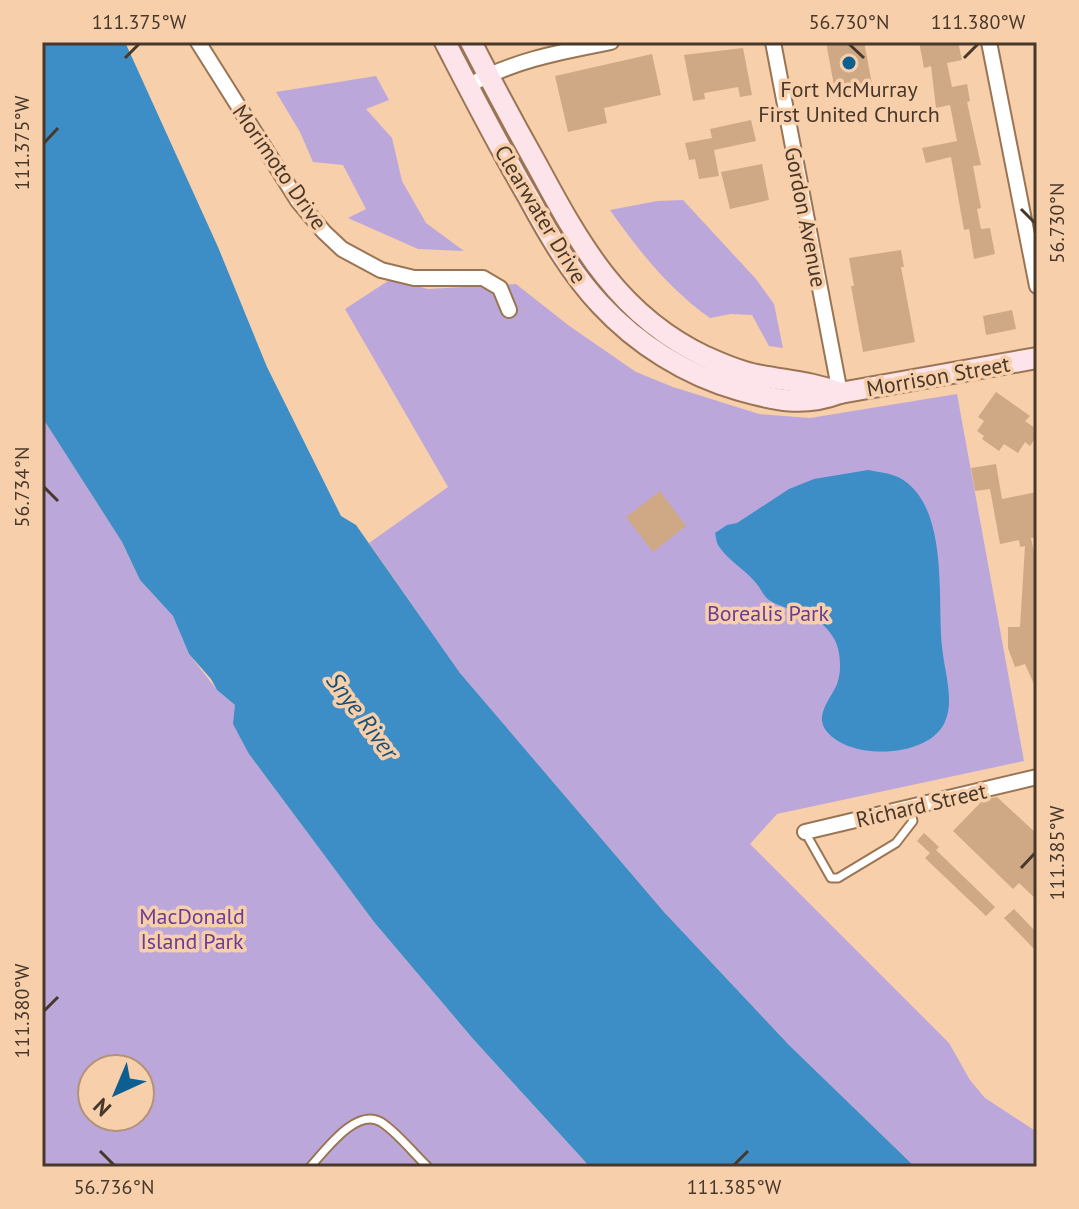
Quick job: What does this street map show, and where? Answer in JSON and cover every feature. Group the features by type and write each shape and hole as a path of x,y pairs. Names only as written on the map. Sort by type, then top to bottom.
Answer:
{"main road":[{"name":"Clearwater Drive","path":"445,42 507,161 567,262 599,304 666,359 726,386 762,397 794,401 817,401 840,393"},
{"name":"Clearwater Drive","path":"471,42 579,240 602,273 633,308 665,334 720,363 756,375 817,384 840,393"},
{"name":"Morrison Street","path":"840,393 1037,358"}],"street":[{"name":"Morimoto Drive","path":"198,42 298,201 342,249 372,266 414,278 483,278 500,288 509,310"},
{"path":"468,86 487,75 532,58 611,42"},
{"name":"Gordon Avenue","path":"773,42 840,393"},
{"path":"989,42 1037,286"},
{"name":"Richard Street","path":"805,832 1037,777"}],"lane":[{"path":"805,832 831,878 838,878 896,843 913,821 910,808"},
{"path":"310,1167 340,1135 355,1122 365,1119 381,1123 428,1167"}],"green space":[{"path":"376,76 389,100 366,109 392,138 402,181 426,223 464,251 418,249 348,218 366,209 343,165 313,162 300,132 276,92"},
{"path":"683,200 756,279 774,304 783,348 769,346 752,315 731,314 710,318 695,307 656,268 610,210 657,201"},
{"name":"Borealis Park","path":"391,279 428,289 516,284 636,372 759,414 810,418 957,394 1024,761 777,814 750,844 949,1043 970,1080 985,1098 1037,1132 1037,1167 915,1167 789,1045 664,912 460,673 369,543 448,487 345,309"},
{"name":"MacDonald Island Park","path":"42,417 122,542 140,580 173,616 189,654 217,690 235,705 249,754 374,922 474,1040 590,1167 42,1167"}],"water":[{"name":"Snye River","path":"42,42 125,42 218,247 267,367 341,516 356,525 460,673 664,912 789,1045 915,1167 590,1167 474,1040 374,922 249,754 233,724 235,705 217,690 189,654 173,616 140,580 122,542 42,417"},
{"path":"868,470 898,477 915,490 926,508 938,554 942,647 949,693 946,719 938,732 925,742 889,751 851,747 836,740 825,729 823,712 840,673 836,642 821,623 767,598 752,578 717,544 715,533 737,523 789,489 814,479"}],"building":[{"name":"Fort McMurray First United Church","path":"826,42 864,42 872,84 835,91"},
{"path":"919,42 958,42 962,60 947,63 952,87 967,84 970,101 967,102 981,165 973,166 981,208 977,209 981,229 990,228 995,254 974,259 969,229 964,230 951,157 926,163 922,148 957,141 950,105 936,108 931,66 924,68"},
{"path":"743,48 752,95 740,97 738,87 704,93 705,99 693,101 684,55"},
{"path":"652,54 661,95 604,108 607,123 568,132 555,76"},
{"path":"751,120 756,141 714,150 719,176 699,179 695,159 689,160 685,143 712,138 710,129"},
{"path":"762,164 769,200 730,209 721,172"},
{"path":"901,250 904,267 901,267 915,342 863,352 849,258"},
{"path":"1012,310 1016,329 986,335 983,316"},
{"path":"996,392 1030,416 1025,421 1035,428 1033,431 1037,436 1030,446 1025,442 1018,453 1004,444 999,451 982,439 984,436 977,431 984,421 978,417"},
{"path":"996,464 1002,499 1037,492 1037,537 1031,538 1037,557 1037,691 1025,664 1015,667 1008,648 1008,627 1020,627 1025,546 1020,547 1019,540 1000,544 990,489 975,491 971,468"},
{"path":"660,491 686,526 653,552 626,517"},
{"path":"997,797 1037,834 1037,900 1019,883 1013,889 953,831 983,800"},
{"path":"924,833 939,847 936,850 995,907 986,916 925,858 930,853 917,841"},
{"path":"1014,909 1037,933 1037,952 1004,918"}],"place":[{"name":"Fort McMurray First United Church","path":"849,63"}]}
